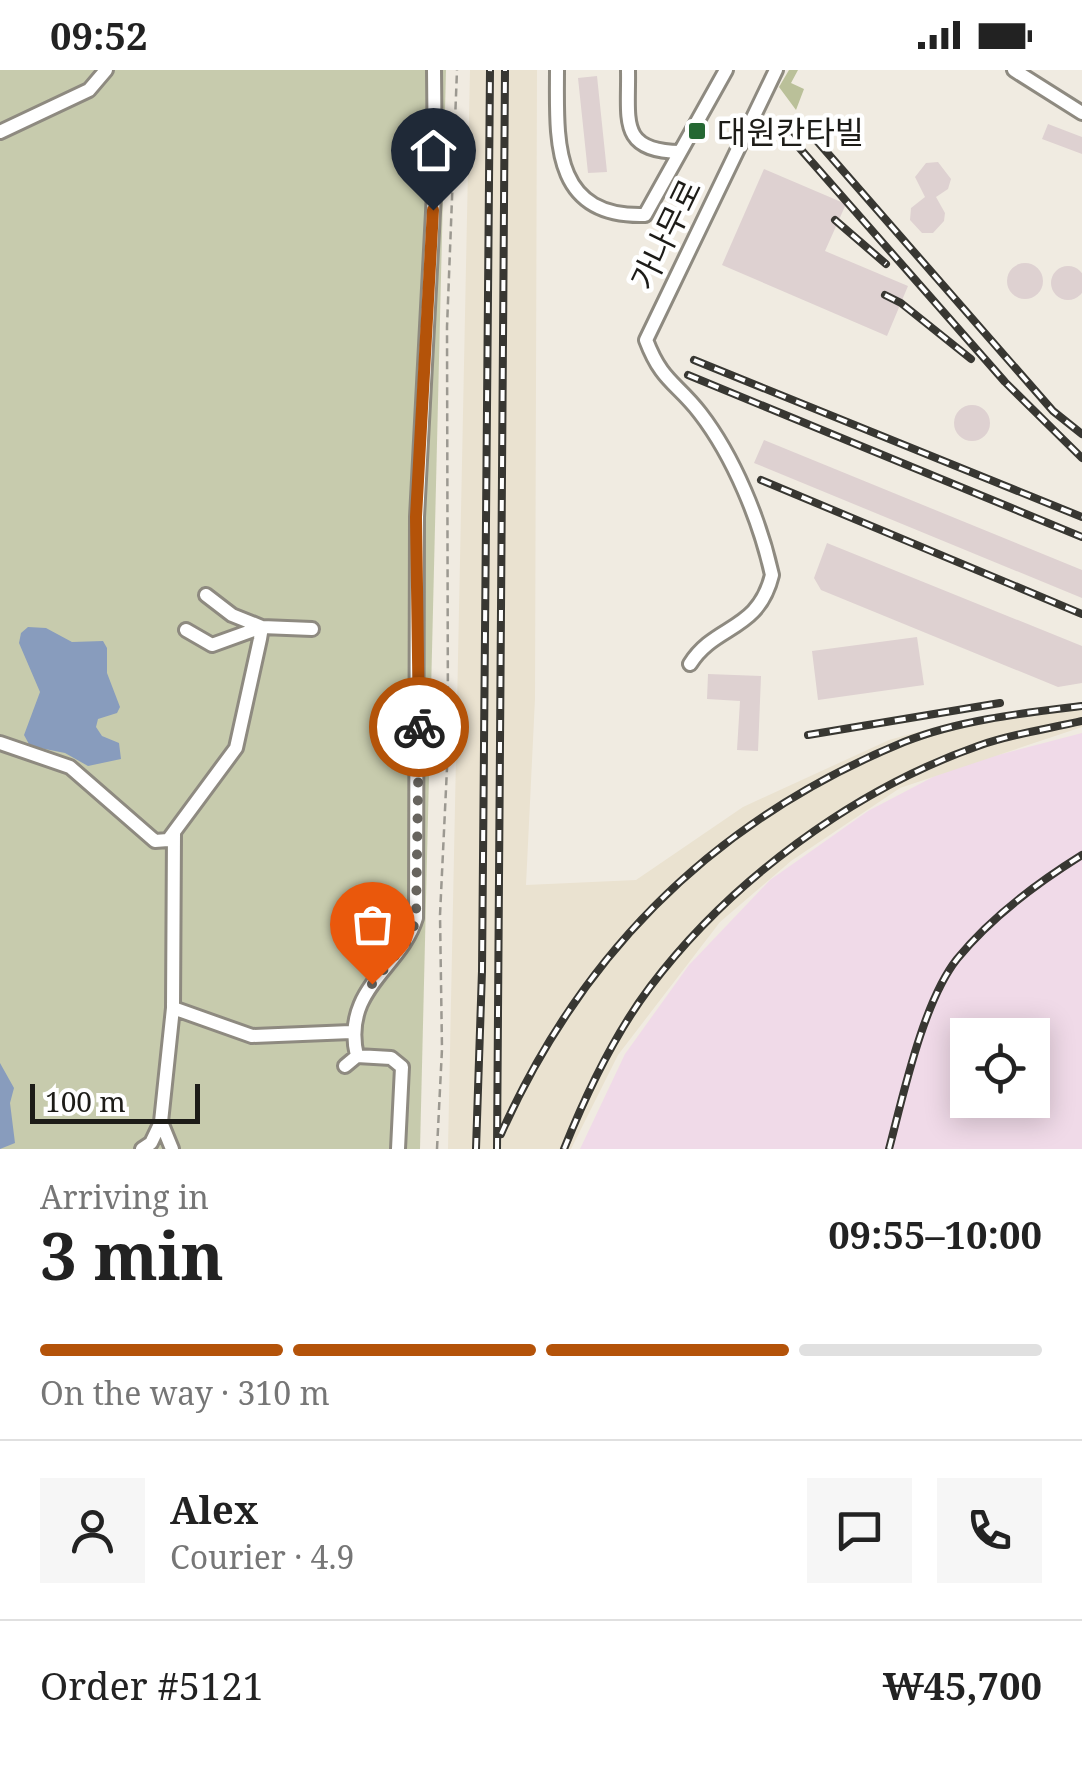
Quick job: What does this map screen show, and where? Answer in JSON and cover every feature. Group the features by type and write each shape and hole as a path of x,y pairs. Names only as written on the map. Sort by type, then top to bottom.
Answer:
{"street":[{"path":"0,132 88,90 106,70"},
{"path":"357,1056 352,1032 372,984 411,936 416,918 416,517 435,174 434,70"},
{"path":"557,70 557,153 572,186 604,208 645,215 726,70"},
{"path":"628,70 629,129 636,142 654,152 680,152"},
{"name":"가나무로","path":"690,664 699,650 759,610 772,575 737,479 700,413 658,373 646,340 776,70"},
{"path":"1014,70 1082,113"},
{"path":"206,595 232,615 262,627 312,629"},
{"path":"186,630 212,644 262,627"},
{"path":"0,743 70,767 155,841 168,840 236,748 262,627"},
{"path":"142,1149 151,1143 161,1122 174,1008 174,833"},
{"path":"174,1008 252,1036 352,1032"},
{"path":"345,1066 357,1056 391,1058 402,1067 398,1149"},
{"path":"161,1122 172,1149"}],"path":[{"path":"437,1149 442,1049 442,978 438,968 448,730 447,327 458,70"}],"shaded area":[{"path":"470,70 537,70 535,699 526,885 636,880 743,807 889,740 950,723 1082,703 1082,727 900,788 791,861 720,922 618,1055 571,1149 448,1149"},
{"path":"1082,733 1082,1149 580,1149 625,1054 689,965 770,880 868,811 952,767"}],"green space":[{"path":"0,70 446,70 420,1149 0,1149"},
{"path":"789,70 798,70 791,83 804,89 796,110 779,87"}],"water":[{"path":"28,627 46,628 72,642 103,641 107,648 107,673 120,707 117,713 98,719 96,727 102,736 119,743 121,759 88,766 65,753 30,746 24,735 40,692 19,643 21,633"},
{"path":"0,1063 14,1088 10,1103 15,1143 0,1149"}],"building":[{"path":"597,76 607,172 588,173 578,78"},
{"path":"1048,124 1082,137 1082,154 1042,139"},
{"path":"938,162 951,179 948,189 936,197 945,213 944,221 933,233 922,233 910,220 911,208 925,197 915,177 926,163"},
{"path":"764,169 846,204 825,251 908,286 887,336 722,265"},
{"path":"1025,263 1038,268 1043,281 1038,294 1025,299 1012,294 1007,281 1012,268"},
{"path":"1068,266 1080,271 1080,295 1068,300 1056,295 1051,283 1056,271"},
{"path":"972,405 984,411 990,423 984,435 972,441 960,435 954,423 960,411"},
{"path":"764,440 1082,570 1082,598 754,463"},
{"path":"827,543 1082,646 1082,683 1058,687 821,590 814,578"},
{"path":"917,637 924,685 818,700 812,651"},
{"path":"708,674 761,676 758,751 737,750 740,701 707,699"}],"railway":[{"path":"476,1149 482,971 490,70"},
{"path":"497,1149 505,70"},
{"path":"803,125 1053,411 1082,434"},
{"path":"789,136 1005,382 1082,458"},
{"path":"835,220 886,264"},
{"path":"885,295 901,303 971,359"},
{"path":"694,360 1082,517"},
{"path":"688,375 1082,537"},
{"path":"761,480 1082,614"},
{"path":"808,735 1000,703"},
{"path":"501,1134 534,1067 572,1006 615,949 715,851 773,810 836,773 904,742 969,723 1082,706"},
{"path":"564,1149 602,1065 637,1005 682,948 756,876 840,814 931,765 991,742 1082,721"},
{"path":"889,1149 916,1050 945,977 970,944 1000,915 1082,855"}],"way so far":[{"path":"372,984 388,958 411,936 416,918 414,842 419,727"}],"place":[{"name":"대원칸타빌","path":"697,131"}],"route":[{"path":"419,727 416,517 433,210"}]}
